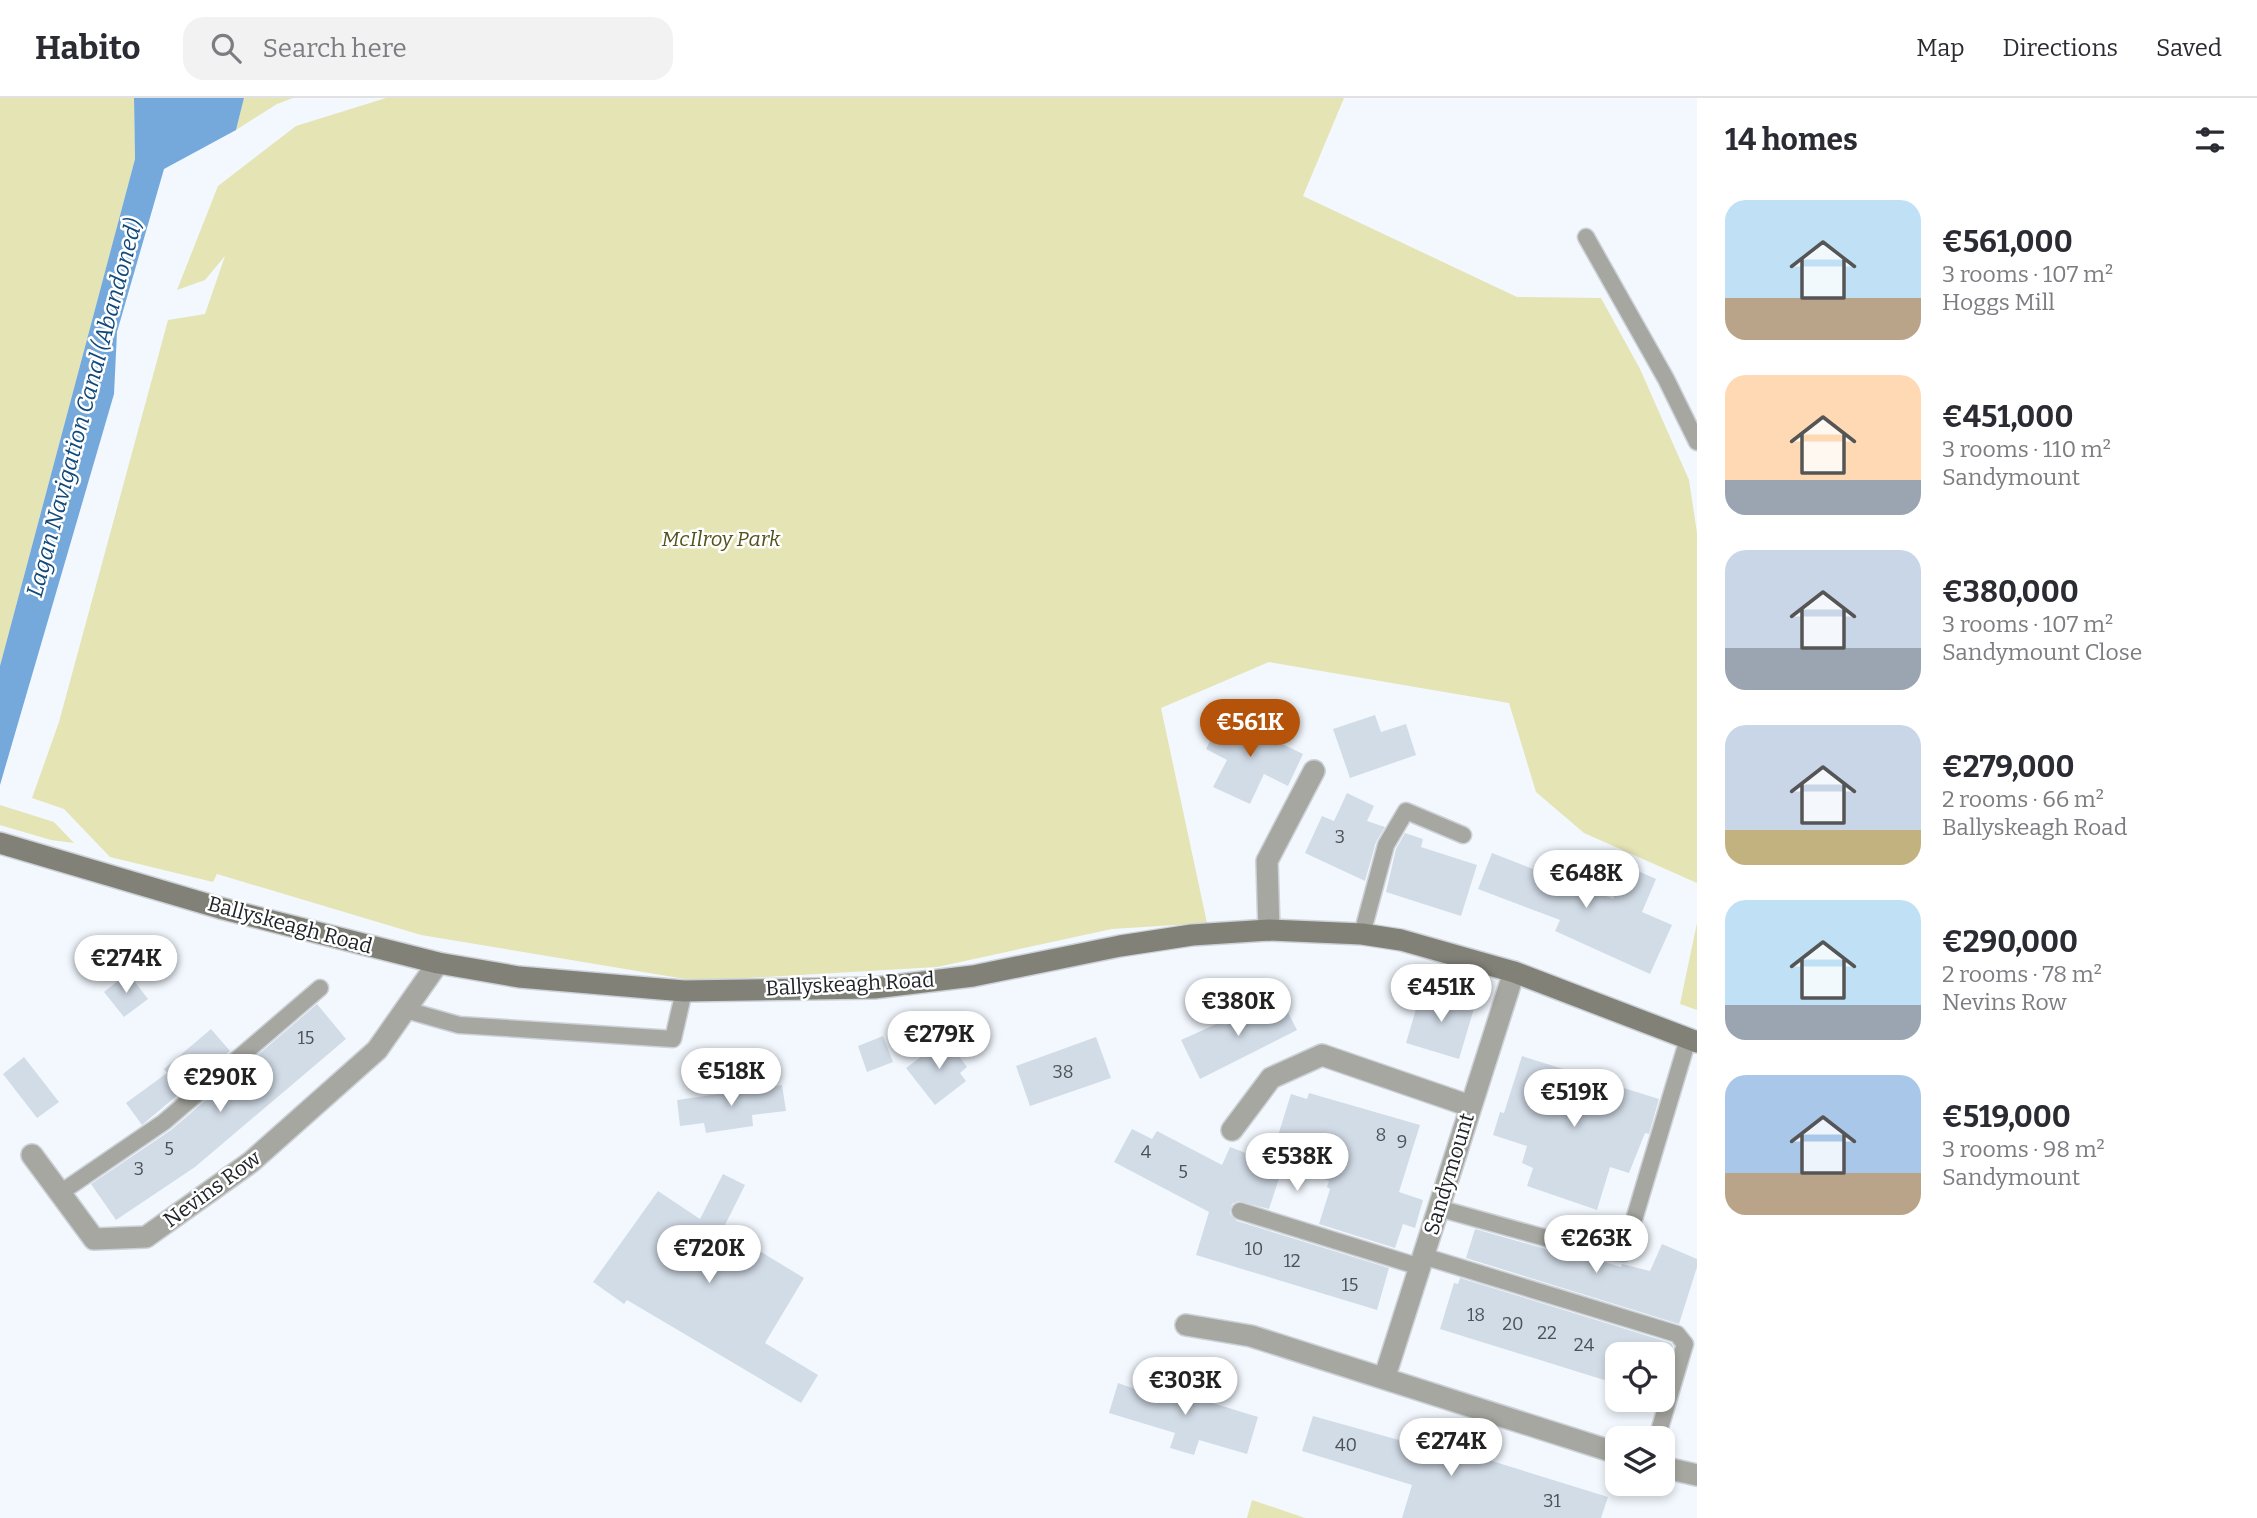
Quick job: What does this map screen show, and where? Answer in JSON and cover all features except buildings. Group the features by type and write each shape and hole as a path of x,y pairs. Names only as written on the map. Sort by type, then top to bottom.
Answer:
{"main road":[{"name":"Ballyskeagh Road","path":"0,843 220,908 438,963 519,977 684,991 874,988 972,976 1120,946 1192,935 1269,930 1362,934 1401,940 1514,972 1693,1040"}],"street":[{"path":"1269,930 1267,861 1314,771"},
{"name":"Nevins Row","path":"32,1155 94,1239 146,1237 251,1162 377,1050 438,963"},
{"name":"Sandymount","path":"1385,1376 1514,972"},
{"path":"1232,1130 1271,1078 1322,1055 1470,1106"},
{"path":"1186,1325 1251,1336 1385,1376 1605,1448"}],"lane":[{"path":"1586,237 1666,379 1697,442"},
{"path":"1362,934 1386,845 1406,811 1462,835"},
{"path":"60,1193 164,1122 320,988"},
{"path":"406,1010 459,1025 673,1039 684,991"},
{"path":"1438,1208 1589,1251 1624,1252 1693,1040"},
{"path":"1240,1211 1677,1334 1685,1344 1661,1426"}],"green space":[{"path":"0,98 134,98 135,159 0,666"},
{"path":"244,98 293,98 277,104 236,130"},
{"name":"McIlroy Park","path":"386,98 1344,98 1303,196 1517,297 1601,298 1640,369 1689,480 1697,533 1697,883 1584,833 1536,792 1509,703 1269,662 1161,708 1207,923 1112,929 937,967 697,981 421,935 217,874 213,882 110,857 64,809 32,798 59,722 168,320 205,314 225,256 205,280 177,290 218,186 296,126"},
{"path":"0,805 54,822 74,843 51,840 0,825"},
{"path":"1697,923 1697,1010 1680,1004"},
{"path":"1252,1500 1305,1518 1247,1518"}],"water":[{"name":"Lagan Navigation Canal (Abandoned)","path":"134,98 244,98 236,130 164,169 117,332 114,394 0,785 0,666 135,159"}]}
